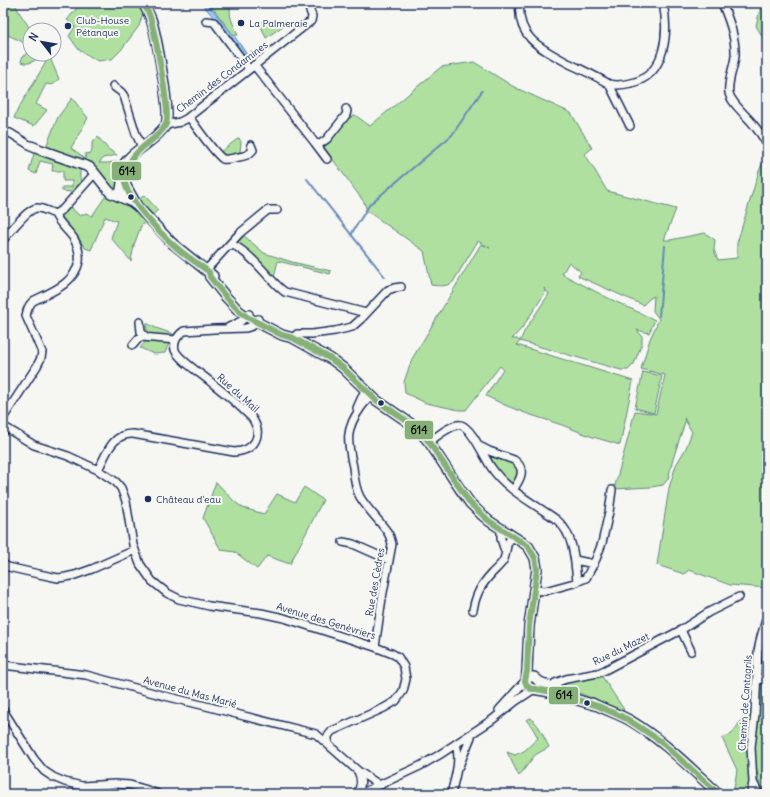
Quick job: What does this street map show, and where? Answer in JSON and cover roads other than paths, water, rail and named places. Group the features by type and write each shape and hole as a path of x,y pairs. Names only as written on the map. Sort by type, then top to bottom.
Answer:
{"street":[{"path":"121,193 122,174 127,160 156,136 166,125 166,100 154,32 149,14 143,3"},
{"name":"Chemin des Condamines","path":"166,125 180,122 189,116 311,21 312,16 307,3"},
{"path":"520,3 520,15 524,29 534,42 545,51 609,84 618,86 635,83 646,77 656,67 664,48 666,26 663,3"},
{"path":"722,3 734,41 735,56 729,85 729,93 732,100 754,125 767,144"},
{"path":"206,21 214,22 328,159"},
{"path":"609,84 630,126"},
{"path":"112,86 124,96 136,134 139,150"},
{"path":"316,143 320,144 327,139 346,115 346,109"},
{"path":"189,116 220,157 229,159 247,155 252,150 251,145"},
{"path":"3,132 10,133 31,146 91,168 109,191 121,193 137,206 172,243 208,271 210,277 239,311 282,335 291,337 337,363 368,393 416,428 430,442 460,489 482,515 528,546 535,558 537,569 529,626 528,652 532,683 521,698 486,723"},
{"path":"55,214 63,209 97,176"},
{"path":"3,240 23,217 32,209 36,208 55,214 60,224 70,233 79,253 78,264 74,274 67,282 33,301 29,306 26,316 41,350 41,358 3,418"},
{"path":"208,271 240,233 268,210 277,210"},
{"path":"228,246 233,246 242,251 285,292 366,313"},
{"path":"291,337 297,334 335,331 352,327 388,290 401,288"},
{"path":"134,345 141,338 146,337 176,340 184,331 225,328 252,318"},
{"path":"140,322 141,332 146,337"},
{"name":"Rue du Mail","path":"98,470 114,441 120,436 127,434 234,452 248,449 254,443 258,430 252,418 177,353 175,347 176,340"},
{"name":"Rue des Cèdres","path":"368,393 365,402 351,423 348,433 355,483 360,496 381,523 392,544 375,647"},
{"path":"430,442 449,428 458,425 464,426 469,430 488,463 498,476 513,490 560,523 567,532 575,560 577,582"},
{"name":"Avenue des Genèvriers","path":"3,426 34,445 68,456 98,470 116,482 121,488 128,507 134,550 143,569 152,581 163,591 177,598 214,607 273,615 375,647 393,654 400,659 406,676 403,691 394,704 332,731 316,734"},
{"path":"478,445 489,451 518,462 522,471 519,482 513,490"},
{"path":"535,590 545,591 586,578 594,564 602,543 612,490"},
{"path":"501,529 505,553"},
{"path":"473,610 479,589 504,560 506,544 514,537"},
{"path":"343,542 353,544 389,560"},
{"path":"3,564 10,568 58,578 92,569 134,550"},
{"path":"575,560 594,564"},
{"name":"Rue du Mazet","path":"552,690 555,683 562,680 598,673 605,670 681,630 708,612 739,597"},
{"name":"Chemin de Cantagrils","path":"756,793 751,747 755,714 757,666 761,637 767,616"},
{"path":"681,630 691,651"},
{"name":"Avenue du Mas Marié","path":"3,665 86,674 165,696 316,734 358,771 381,785"},
{"path":"756,681 767,677"},
{"path":"532,683 598,706 627,719 647,732 671,751 719,794"},
{"path":"360,794 420,766 456,744 486,723 510,699 532,683"},
{"path":"3,710 31,756 44,771 53,777 65,782 82,786 125,784 158,794"},
{"path":"328,744 328,736 332,731"},
{"path":"450,794 456,773 471,734"},
{"path":"456,744 458,750 456,773"},
{"path":"356,794 361,786 358,771"}],"water":[{"path":"201,3 207,3 235,37 252,62 248,64 216,20"}],"waterway":[{"path":"352,234 370,204 452,135 482,91"},
{"path":"307,179 385,277"},
{"path":"659,316 665,246"}],"place":[{"name":"La Palmeraie","path":"241,23"},
{"name":"Club-House Pétanque","path":"68,26"},
{"name":"Château d'eau","path":"148,499"}]}
